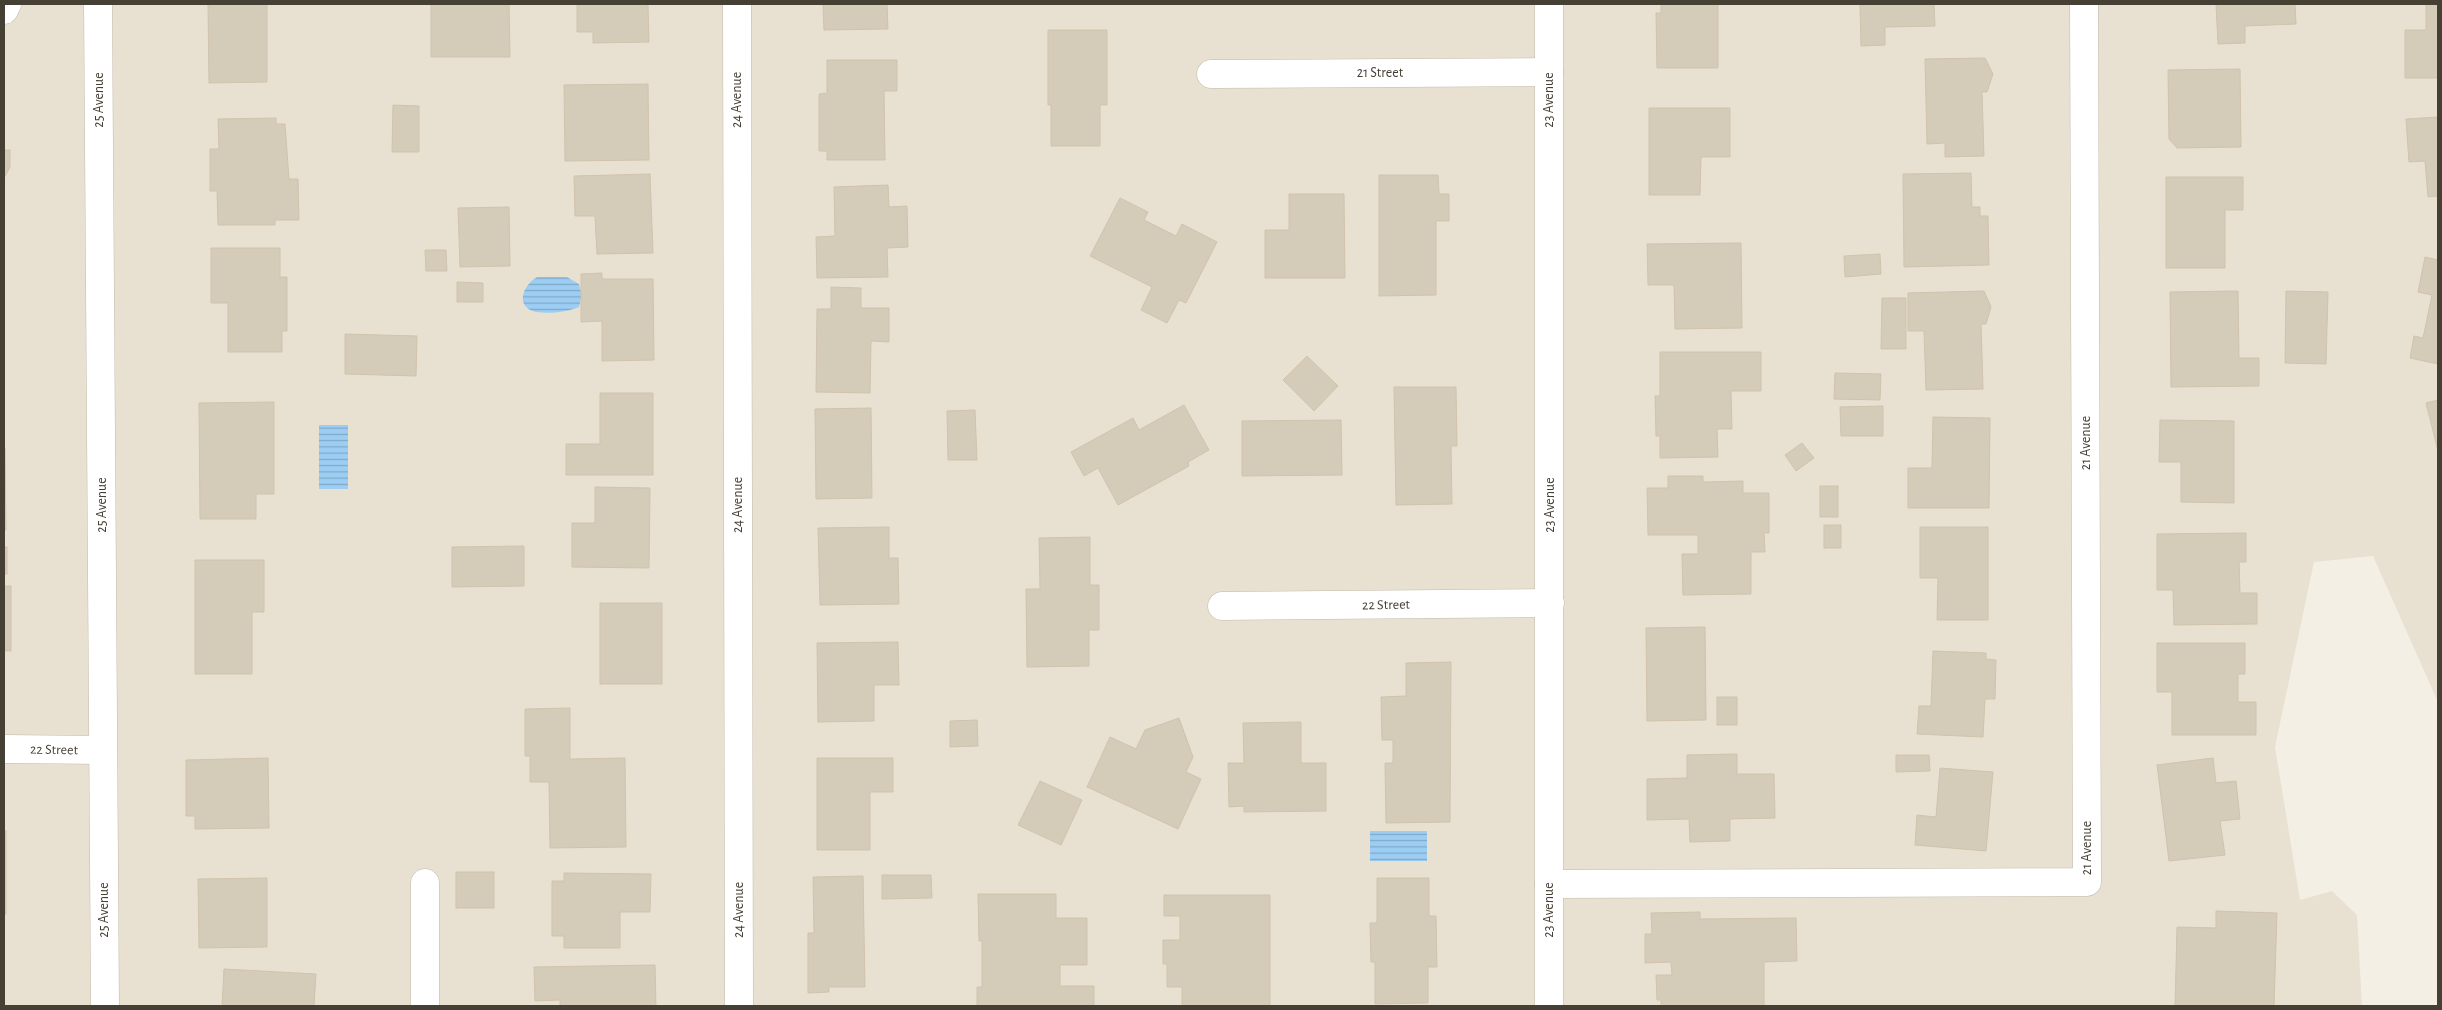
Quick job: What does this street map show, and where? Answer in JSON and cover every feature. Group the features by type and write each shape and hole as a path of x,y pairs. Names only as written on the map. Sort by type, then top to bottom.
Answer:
{"street":[{"path":"4,10 7,4"},
{"name":"25 Avenue","path":"98,4 104,1006"},
{"name":"24 Avenue","path":"737,4 739,1006"},
{"name":"23 Avenue","path":"1549,4 1549,1006"},
{"name":"21 Avenue","path":"1549,884 2087,882 2084,4"},
{"name":"21 Street","path":"1211,74 1549,72"},
{"name":"22 Street","path":"1222,606 1550,603"},
{"name":"22 Street","path":"4,749 103,750"},
{"path":"424,1006 425,883"}],"shaded area":[{"path":"4,4 2438,4 2438,702 2373,556 2314,562 2275,747 2300,900 2332,891 2357,915 2362,1006 4,1006"}],"water":[{"path":"537,277 567,277 579,284 582,295 579,307 553,313 536,312 529,309 525,306 523,296 528,285"},
{"path":"319,425 348,425 348,489 319,489"},
{"path":"1370,831 1427,831 1427,861 1370,861"}],"building":[{"path":"208,4 267,4 267,82 209,83"},
{"path":"431,4 509,4 510,57 431,57"},
{"path":"577,4 648,4 649,42 593,43 593,32 577,32"},
{"path":"823,4 887,4 888,29 824,30"},
{"path":"1661,4 1718,4 1718,68 1657,68 1656,13 1661,13"},
{"path":"1860,4 1934,4 1935,26 1885,27 1885,45 1861,46"},
{"path":"2216,4 2295,4 2296,24 2245,26 2245,43 2218,44"},
{"path":"2426,4 2438,4 2438,78 2405,78 2405,30 2426,30"},
{"path":"1048,30 1107,30 1107,105 1100,105 1100,146 1051,146 1051,105 1048,105"},
{"path":"1985,58 1993,74 1987,92 1982,92 1984,156 1945,157 1945,143 1927,144 1925,59"},
{"path":"827,60 897,60 897,91 884,91 885,160 827,160 827,151 819,151 819,94 827,93"},
{"path":"2240,69 2241,147 2177,148 2169,139 2168,70"},
{"path":"648,84 649,160 565,161 564,85"},
{"path":"393,105 419,106 419,152 392,152"},
{"path":"1649,108 1730,108 1730,157 1701,157 1700,195 1649,195"},
{"path":"2438,117 2438,196 2428,197 2425,161 2409,162 2406,119"},
{"path":"276,118 276,124 285,124 289,179 298,179 299,220 275,220 275,225 218,225 217,191 210,191 210,149 219,149 218,119"},
{"path":"4,150 10,150 10,167 4,178"},
{"path":"1971,173 1972,207 1980,207 1980,216 1988,216 1989,265 1904,267 1903,174"},
{"path":"650,174 653,253 597,254 595,216 575,216 574,176"},
{"path":"1379,175 1438,175 1439,194 1449,194 1449,221 1436,221 1436,295 1379,296"},
{"path":"2166,177 2243,177 2243,210 2225,210 2225,268 2166,268"},
{"path":"888,185 889,207 907,206 908,247 887,248 888,277 817,278 816,237 835,236 834,187"},
{"path":"1289,194 1344,194 1345,278 1265,278 1265,230 1289,230"},
{"path":"1120,198 1148,212 1144,220 1176,236 1182,224 1217,242 1186,303 1179,300 1167,323 1141,310 1152,287 1090,256"},
{"path":"509,207 510,266 460,267 458,208"},
{"path":"1741,243 1742,328 1675,329 1674,285 1648,285 1647,244"},
{"path":"211,248 280,248 280,277 287,277 287,331 282,331 282,352 228,352 228,303 211,303"},
{"path":"425,250 446,250 447,271 426,271"},
{"path":"1880,254 1881,274 1845,277 1844,256"},
{"path":"2425,257 2438,260 2438,364 2410,358 2414,336 2423,338 2432,295 2418,292"},
{"path":"602,273 602,279 653,279 654,360 602,361 602,321 581,322 581,274"},
{"path":"457,282 483,283 483,302 457,302"},
{"path":"831,287 861,288 861,308 889,308 889,342 871,341 870,393 816,392 817,309 831,309"},
{"path":"1984,291 1991,307 1986,324 1981,324 1983,389 1926,390 1924,331 1908,331 1908,293"},
{"path":"2238,291 2239,358 2259,358 2259,386 2171,387 2170,292"},
{"path":"2286,291 2328,292 2326,364 2285,363"},
{"path":"1882,298 1906,298 1906,349 1881,349"},
{"path":"345,334 417,336 416,376 345,374"},
{"path":"1660,352 1761,352 1761,391 1731,391 1732,429 1717,429 1718,457 1660,458 1660,436 1656,436 1655,396 1660,396"},
{"path":"1307,356 1338,386 1314,411 1283,380"},
{"path":"1835,373 1881,374 1880,400 1834,399"},
{"path":"1394,387 1456,387 1457,446 1451,446 1452,504 1396,505"},
{"path":"600,393 653,393 653,475 566,475 566,444 600,444"},
{"path":"2438,400 2438,451 2426,403"},
{"path":"274,402 274,494 256,494 256,519 200,519 199,403"},
{"path":"1184,405 1209,450 1188,462 1189,466 1118,505 1098,468 1084,476 1071,452 1133,418 1139,430"},
{"path":"1883,406 1883,436 1841,436 1840,407"},
{"path":"871,408 872,498 816,499 815,409"},
{"path":"975,410 977,460 948,460 947,411"},
{"path":"1933,417 1990,418 1989,508 1908,508 1908,468 1932,468"},
{"path":"1341,420 1342,475 1242,476 1242,421"},
{"path":"2160,420 2234,421 2234,503 2181,502 2181,462 2159,462"},
{"path":"1802,443 1814,458 1796,471 1785,455"},
{"path":"5,448 6,530 4,530"},
{"path":"1668,476 1703,476 1703,482 1743,481 1743,493 1769,493 1769,533 1764,533 1765,552 1751,552 1751,594 1683,595 1682,554 1698,554 1698,535 1648,535 1647,488 1668,488"},
{"path":"1820,486 1838,486 1838,517 1820,517"},
{"path":"595,487 650,488 649,568 572,567 572,523 595,523"},
{"path":"1824,525 1841,525 1841,548 1824,548"},
{"path":"889,527 889,558 898,558 899,604 820,605 818,528"},
{"path":"1920,527 1988,527 1988,620 1937,620 1938,578 1920,578"},
{"path":"2246,533 2246,562 2239,562 2240,593 2257,593 2257,624 2174,625 2173,590 2157,590 2157,534"},
{"path":"1090,537 1090,585 1099,585 1099,630 1089,630 1089,666 1027,667 1026,589 1040,589 1039,538"},
{"path":"524,546 524,586 452,587 452,547"},
{"path":"4,547 7,547 7,574 4,574"},
{"path":"195,560 264,560 264,612 252,612 252,674 195,674"},
{"path":"4,586 11,586 11,651 4,651"},
{"path":"600,603 662,603 662,684 600,684"},
{"path":"1705,627 1706,720 1647,721 1646,628"},
{"path":"898,642 899,685 874,685 874,721 818,722 817,643"},
{"path":"2157,643 2245,643 2245,674 2238,674 2238,702 2256,702 2256,735 2172,735 2172,692 2157,692"},
{"path":"1933,651 1986,653 1986,659 1996,660 1995,699 1985,699 1983,737 1917,734 1919,706 1931,706"},
{"path":"1451,662 1450,822 1386,823 1385,763 1393,763 1393,740 1382,740 1381,697 1406,696 1406,663"},
{"path":"1717,697 1737,697 1737,725 1717,725"},
{"path":"570,708 570,759 625,758 626,847 550,848 549,782 530,782 530,756 525,756 525,709"},
{"path":"1179,718 1193,757 1186,772 1201,779 1178,829 1087,787 1110,737 1136,749 1145,730"},
{"path":"977,720 978,746 950,747 950,721"},
{"path":"1301,722 1301,763 1326,763 1326,811 1244,812 1244,806 1229,807 1228,763 1244,763 1243,723"},
{"path":"1737,754 1737,774 1774,774 1775,818 1730,819 1730,841 1690,842 1689,819 1647,820 1647,779 1687,778 1687,755"},
{"path":"1896,755 1929,755 1930,771 1896,772"},
{"path":"268,758 269,828 195,829 195,816 186,816 186,760"},
{"path":"817,758 893,758 893,792 870,792 870,850 817,850"},
{"path":"2213,758 2216,783 2236,781 2240,819 2220,821 2225,855 2169,861 2157,765"},
{"path":"1940,768 1993,772 1986,851 1915,845 1917,815 1936,817"},
{"path":"1040,781 1082,800 1061,845 1018,825"},
{"path":"4,831 6,831 6,914 4,914"},
{"path":"456,872 494,872 494,908 456,908"},
{"path":"564,873 651,874 650,912 620,912 620,948 564,948 564,936 552,936 552,881 564,881"},
{"path":"882,875 931,875 932,898 882,899"},
{"path":"863,876 865,987 829,987 829,992 808,993 808,933 814,933 813,877"},
{"path":"267,878 267,947 199,948 198,879"},
{"path":"1377,878 1429,878 1429,916 1436,916 1437,967 1428,967 1428,1003 1375,1004 1375,962 1371,962 1370,923 1377,923"},
{"path":"978,894 1056,894 1056,918 1087,918 1087,965 1060,965 1060,986 1094,986 1094,1006 977,1006 977,987 982,987 982,941 979,941"},
{"path":"1164,895 1270,895 1270,1006 1182,1006 1182,987 1167,987 1167,964 1163,964 1163,940 1180,940 1180,916 1164,916"},
{"path":"2216,911 2277,913 2274,1006 2175,1006 2177,927 2216,928"},
{"path":"1700,912 1700,919 1796,918 1797,961 1764,962 1764,1006 1661,1006 1661,1000 1657,1000 1656,975 1672,975 1671,962 1645,963 1645,934 1652,934 1651,913"},
{"path":"655,965 656,1006 560,1006 560,1000 535,1001 534,967"},
{"path":"224,969 316,974 314,1006 222,1006"}]}
